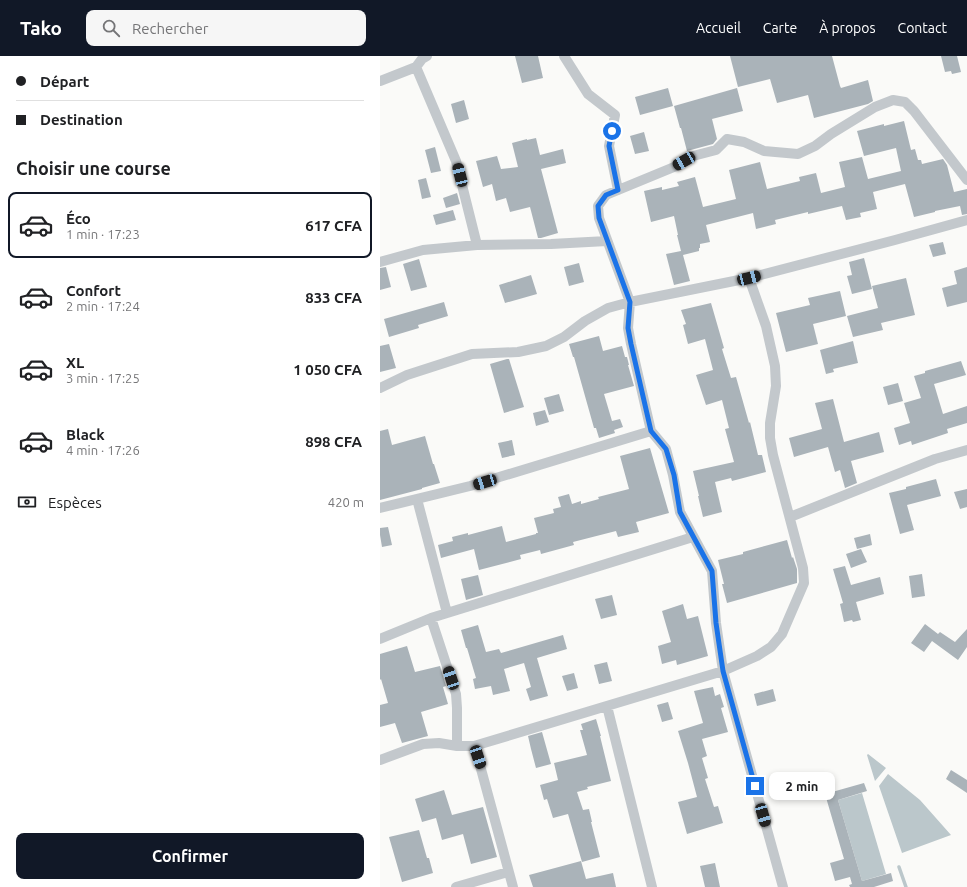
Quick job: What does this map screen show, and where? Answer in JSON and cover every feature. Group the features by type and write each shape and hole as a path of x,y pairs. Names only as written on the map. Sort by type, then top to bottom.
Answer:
{"street":[{"path":"380,81 416,67 422,59 427,56"},
{"path":"564,56 588,94 615,115 609,146 618,190"},
{"path":"416,67 456,161 477,245"},
{"path":"783,887 723,671 716,623 712,571 680,512 674,475 666,449 651,431 628,328 630,302 599,218 598,206 606,195 674,167 693,156 716,150 727,139 744,142 764,151 798,154 815,146 831,134 875,107 893,100 905,102 914,111 967,180"},
{"path":"380,388 407,375 472,354 518,352 546,346 564,338 585,321 608,308 630,302 749,278 967,220"},
{"path":"380,262 423,250 477,245 550,244 607,241"},
{"path":"380,760 423,744 439,743 457,746 474,746 723,671 757,656 771,647 782,634 804,583 803,568 773,455 770,438 770,423 776,386 775,366 766,326 749,278"},
{"path":"380,508 470,486 651,431"},
{"path":"790,517 935,460 967,450"},
{"path":"417,499 447,613"},
{"path":"380,640 431,618 693,537"},
{"path":"431,618 456,694 457,746"},
{"path":"607,706 652,887"},
{"path":"474,746 482,768 513,887"},
{"path":"456,887 508,872"}],"shaded area":[{"path":"868,754 886,768 875,781 867,755"},
{"path":"888,774 920,800 951,835 902,853 879,786"},
{"path":"862,793 886,874 862,881 838,800"}],"building":[{"path":"515,56 538,56 543,78 522,83"},
{"path":"730,56 832,56 841,88 868,80 873,101 868,104 814,118 808,95 777,103 770,79 738,87"},
{"path":"941,56 957,56 961,72 952,74 951,71 945,72"},
{"path":"668,88 673,106 640,115 635,97"},
{"path":"737,88 743,111 712,119 717,139 713,144 687,151 674,106"},
{"path":"464,100 469,119 456,123 451,104"},
{"path":"904,121 911,150 915,149 918,160 921,160 922,164 943,159 947,165 954,192 967,189 967,214 962,215 960,206 914,217 905,184 873,192 877,209 860,213 861,217 846,220 842,206 775,220 776,224 756,229 753,213 706,225 710,242 700,244 699,251 683,255 690,281 674,285 666,254 681,251 674,216 651,222 644,191 662,187 662,190 679,186 677,182 695,177 703,207 736,199 729,170 760,162 767,189 800,181 799,177 816,173 821,193 845,187 839,162 862,157 868,179 901,171 896,148 864,156 857,131 884,124 884,126"},
{"path":"644,132 649,151 635,154 630,136"},
{"path":"536,138 540,155 563,149 566,163 541,169 558,233 541,238 538,238 530,207 510,212 506,198 496,201 492,184 483,187 476,161 497,156 501,169 518,167 512,143"},
{"path":"435,147 441,171 431,173 425,150"},
{"path":"426,178 431,197 422,199 418,180"},
{"path":"457,193 460,204 446,208 443,198"},
{"path":"453,210 456,220 436,225 433,215"},
{"path":"943,242 946,254 933,257 929,245"},
{"path":"864,258 872,289 852,294 847,276 852,275 849,262"},
{"path":"419,259 427,287 411,291 403,264"},
{"path":"579,263 584,282 569,286 564,267"},
{"path":"386,267 391,287 380,290 380,268"},
{"path":"967,267 967,302 947,307 942,288 957,284 954,271"},
{"path":"531,275 537,294 505,303 499,285"},
{"path":"906,278 915,315 881,323 883,330 853,337 847,316 878,308 872,286"},
{"path":"840,291 846,316 813,324 818,344 786,352 776,313 810,305 808,298"},
{"path":"444,302 448,316 418,325 419,328 389,337 384,319"},
{"path":"711,303 724,348 722,349 731,378 736,377 749,423 750,422 758,455 762,455 766,472 732,481 731,478 715,482 722,512 703,517 693,471 734,462 725,429 729,428 722,400 706,405 696,375 713,370 705,339 688,344 683,325 686,324 681,310"},
{"path":"599,336 603,351 622,346 625,357 627,357 634,386 604,394 612,421 620,419 623,427 614,430 615,433 599,438 596,428 594,428 569,344"},
{"path":"853,341 858,363 833,369 834,372 826,374 820,350"},
{"path":"389,344 396,368 380,372 380,346"},
{"path":"509,359 524,407 504,413 490,364"},
{"path":"961,361 966,375 934,384 943,414 967,406 967,423 947,429 948,433 912,445 911,441 899,445 894,428 910,423 904,403 921,398 914,376 925,373 925,371"},
{"path":"898,383 903,401 888,405 883,387"},
{"path":"559,394 564,411 549,415 544,398"},
{"path":"833,399 844,442 879,432 884,452 851,461 857,483 845,488 840,470 835,472 828,447 794,457 789,438 822,429 815,403"},
{"path":"545,410 549,422 536,426 533,413"},
{"path":"388,429 392,445 425,436 440,483 380,500 380,431"},
{"path":"512,440 515,455 502,458 498,443"},
{"path":"650,448 669,513 636,522 639,532 618,537 616,531 573,542 574,545 541,554 540,550 520,555 521,559 479,570 474,549 441,558 438,545 453,541 452,537 468,533 468,535 502,526 506,542 538,533 534,518 554,513 553,509 561,507 558,497 569,494 572,504 581,501 581,504 599,499 598,497 629,489 620,456"},
{"path":"936,479 941,496 907,505 914,530 900,534 889,493"},
{"path":"967,489 967,507 960,509 954,492"},
{"path":"388,527 392,545 382,547 380,528"},
{"path":"870,534 872,545 857,549 854,538"},
{"path":"787,540 797,569 797,583 727,603 718,560"},
{"path":"861,549 867,562 851,568 846,554"},
{"path":"845,566 851,585 880,577 884,594 856,602 861,620 853,622 852,620 844,622 840,604 843,603 833,569"},
{"path":"922,574 925,596 912,598 909,576"},
{"path":"478,575 483,595 466,600 461,579"},
{"path":"612,595 617,615 601,619 595,599"},
{"path":"683,604 687,619 698,616 708,656 677,665 676,660 662,664 658,646 671,642 662,611"},
{"path":"925,624 938,634 940,632 955,642 967,629 967,647 958,660 932,641 924,652 911,643"},
{"path":"478,625 486,652 499,649 501,653 563,635 567,649 537,658 548,696 530,701 526,689 531,687 524,663 504,669 510,691 493,695 491,686 475,689 473,679 476,678 461,630"},
{"path":"407,646 415,672 440,666 446,686 443,687 448,704 421,712 428,736 402,743 395,723 380,727 380,705 388,703 381,679 380,680 380,654"},
{"path":"607,662 612,681 599,684 594,665"},
{"path":"574,673 578,688 567,691 562,676"},
{"path":"713,687 715,696 720,694 724,707 721,708 728,732 702,739 707,756 702,758 708,778 705,779 714,807 718,806 723,823 687,834 678,802 697,797 678,731 703,723 694,691"},
{"path":"773,689 776,701 757,706 754,694"},
{"path":"668,702 673,719 662,722 657,705"},
{"path":"596,719 611,781 587,787 588,789 577,792 583,810 589,809 600,857 582,862 568,814 553,818 547,799 544,800 540,785 558,780 554,763 587,755 580,730 583,730 581,724"},
{"path":"542,732 551,764 536,768 528,736"},
{"path":"951,770 967,780 967,793 946,779"},
{"path":"864,783 867,791 838,800 862,881 891,873 893,881 874,887 850,887 849,885 852,884 850,877 835,881 830,863 844,859 825,794"},
{"path":"444,790 452,815 483,807 497,857 471,864 463,834 442,840 436,818 422,822 415,799"},
{"path":"419,830 433,873 402,882 389,837"},
{"path":"581,861 586,879 613,873 616,887 533,887 529,875"},
{"path":"715,863 720,887 705,887 700,866"}],"waterway":[{"path":"899,867 906,887"}],"route":[{"path":"612,131 609,146 618,190 606,195 598,206 599,218 630,302 628,328 651,431 666,449 674,475 680,512 712,571 716,623 723,671 755,786"}]}
